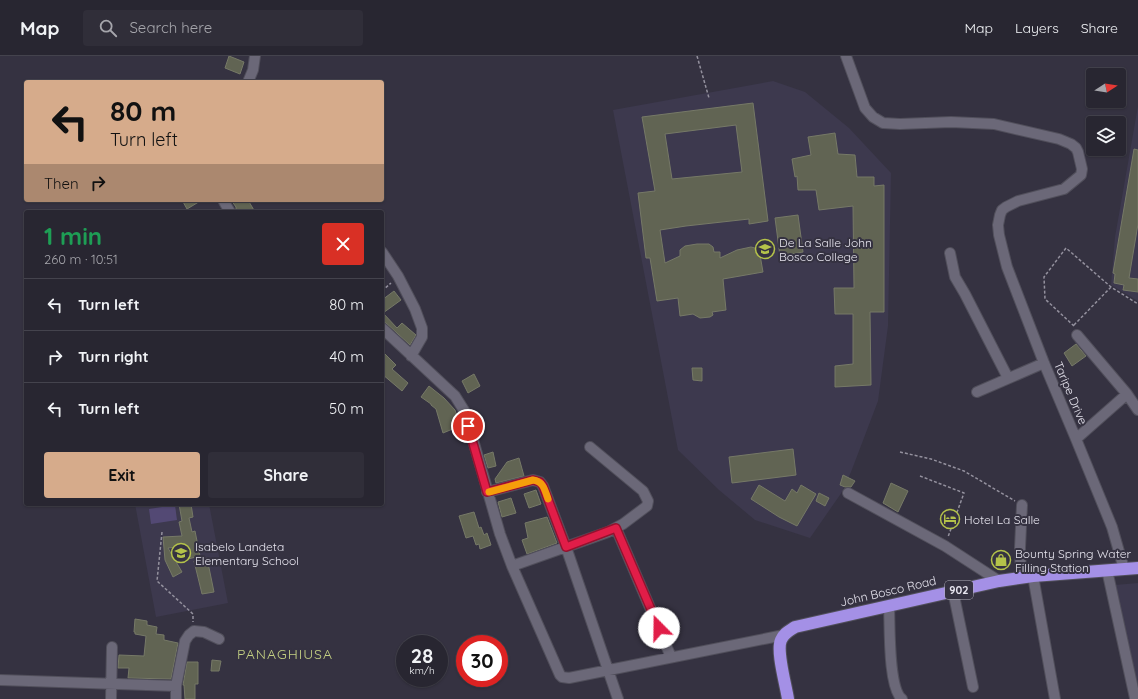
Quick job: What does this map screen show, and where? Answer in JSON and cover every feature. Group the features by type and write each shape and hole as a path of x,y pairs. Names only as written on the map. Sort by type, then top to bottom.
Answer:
{"highway":[{"name":"John Bosco Road","path":"784,635 795,628 999,581 1033,576 1138,568"},
{"path":"784,635 780,642 780,649 785,698"}],"street":[{"path":"249,80 253,70 255,56"},
{"name":"Taripe Drive","path":"846,56 865,108 873,118 883,123 900,124 951,122 994,124 1059,139 1076,148 1080,158 1081,175 1064,189 1010,204 1002,210 1000,215 998,225 999,235 1007,267 1044,363 1112,527 1124,569"},
{"path":"950,253 955,277 1008,378"},
{"path":"384,255 398,276 415,309 422,328 422,337 411,356"},
{"path":"384,330 455,396 461,404 465,412 487,492 512,566 562,677 569,678 784,635"},
{"path":"1077,335 1127,394 1138,410"},
{"path":"977,392 1044,363"},
{"path":"1076,438 1127,394"},
{"path":"512,566 616,528 644,510 647,506 648,501 643,491 590,447"},
{"path":"487,492 533,480 540,482 543,486 566,547 618,699"},
{"path":"848,492 945,546 999,581"},
{"path":"1021,578 1020,548 1022,505"},
{"path":"616,528 671,657"},
{"path":"1107,570 1135,698"},
{"path":"1033,576 1055,699"},
{"path":"952,591 973,687"},
{"path":"889,606 895,689 897,694 902,699"},
{"path":"176,699 176,686 185,641 189,635 194,632 204,632 219,639"},
{"path":"111,699 112,648"},
{"path":"0,680 176,686"}],"path":[{"path":"697,56 709,98"},
{"path":"1077,335 1074,325 1045,299 1044,277 1066,248 1111,287 1138,304"},
{"path":"1074,325 1111,287"},
{"path":"900,452 931,459 964,471 1022,505"},
{"path":"920,476 964,494 945,546"},
{"path":"162,532 157,582 193,614 194,632"}],"shaded area":[{"name":"De La Salle John Bosco College","path":"773,81 805,92 849,128 891,173 888,326 878,401 842,492 810,538 755,520 719,490 678,450 613,110"},
{"path":"1138,106 1138,301 1111,285 1115,237"},
{"name":"Isabelo Landeta Elementary School","path":"135,506 209,506 228,603 156,617"},
{"path":"175,506 177,520 151,524 149,509"},
{"path":"1138,583 1138,689 1115,585"}],"building":[{"path":"229,56 244,62 240,74 225,68"},
{"path":"753,103 768,221 749,224 749,219 660,230 665,263 680,256 680,250 685,246 697,244 709,244 713,247 714,252 720,252 720,258 737,250 751,247 759,249 763,272 723,279 726,310 712,312 713,315 710,317 700,318 693,314 680,316 678,298 657,301 650,258 646,258 638,193 655,191 642,117","holes":["736,125 742,172 672,179 665,134"]},
{"path":"835,133 838,154 855,155 857,177 874,177 874,186 884,185 884,312 870,312 871,385 835,387 835,366 853,364 853,314 835,314 834,288 854,288 853,206 819,210 816,190 798,190 797,176 795,177 792,159 811,155 808,137"},
{"path":"1134,149 1138,150 1138,224 1129,278 1138,279 1138,292 1123,290 1124,285 1114,283 1115,274 1113,273"},
{"path":"183,202 199,202 187,209"},
{"path":"232,202 249,202 254,210 236,210 236,207"},
{"path":"798,215 803,252 780,256 775,218"},
{"path":"394,291 401,300 384,312 384,298"},
{"path":"384,314 397,328 402,323 416,335 410,345 384,322"},
{"path":"1076,344 1086,356 1072,366 1064,353"},
{"path":"384,353 396,365 392,369 408,383 402,391 384,376"},
{"path":"692,368 702,368 702,381 693,380"},
{"path":"474,374 480,386 468,393 462,381"},
{"path":"429,386 444,398 455,410 460,426 443,433 436,409 421,397"},
{"path":"793,449 796,475 732,483 729,457"},
{"path":"493,452 496,466 488,468 484,455"},
{"path":"519,458 524,476 496,483 495,479 507,462"},
{"path":"843,475 855,481 851,487 840,485"},
{"path":"891,483 908,491 898,512 883,503"},
{"path":"759,485 785,501 792,489 797,493 801,485 816,494 797,526 779,517 751,499"},
{"path":"536,490 541,504 529,508 524,494"},
{"path":"819,493 829,498 825,506 816,501"},
{"path":"511,498 516,513 502,517 498,502"},
{"path":"179,506 191,506 193,517 189,518 192,532 195,531 200,556 188,559 185,546 168,548 182,572 173,577 165,560 163,537 182,536 179,522 182,521"},
{"path":"474,512 479,528 481,527 484,535 487,533 491,545 480,549 479,544 476,545 473,536 466,538 459,516"},
{"path":"547,517 557,543 527,554 522,540 528,538 525,523"},
{"path":"207,558 214,592 202,594 194,561"},
{"path":"135,619 147,621 147,625 157,627 156,634 164,635 164,640 178,643 171,679 128,678 129,668 118,668 119,655 144,656 146,636 135,634"},
{"path":"212,660 221,661 219,671 211,671"},
{"path":"187,662 198,662 198,684 195,684 195,699 185,699 183,685"}],"slow traffic":[{"path":"489,492 533,480 540,482 548,499"}],"place":[{"name":"De La Salle John Bosco College","path":"765,249"},
{"name":"Hotel La Salle","path":"950,519"},
{"name":"Isabelo Landeta Elementary School","path":"181,553"},
{"name":"Bounty Spring Water Filling Station","path":"1001,560"}],"district":[{"name":"PANAGHIUSA","path":"285,654"}],"route":[{"path":"468,426 487,492 533,480 540,482 543,486 566,547 616,528 659,628"}]}
